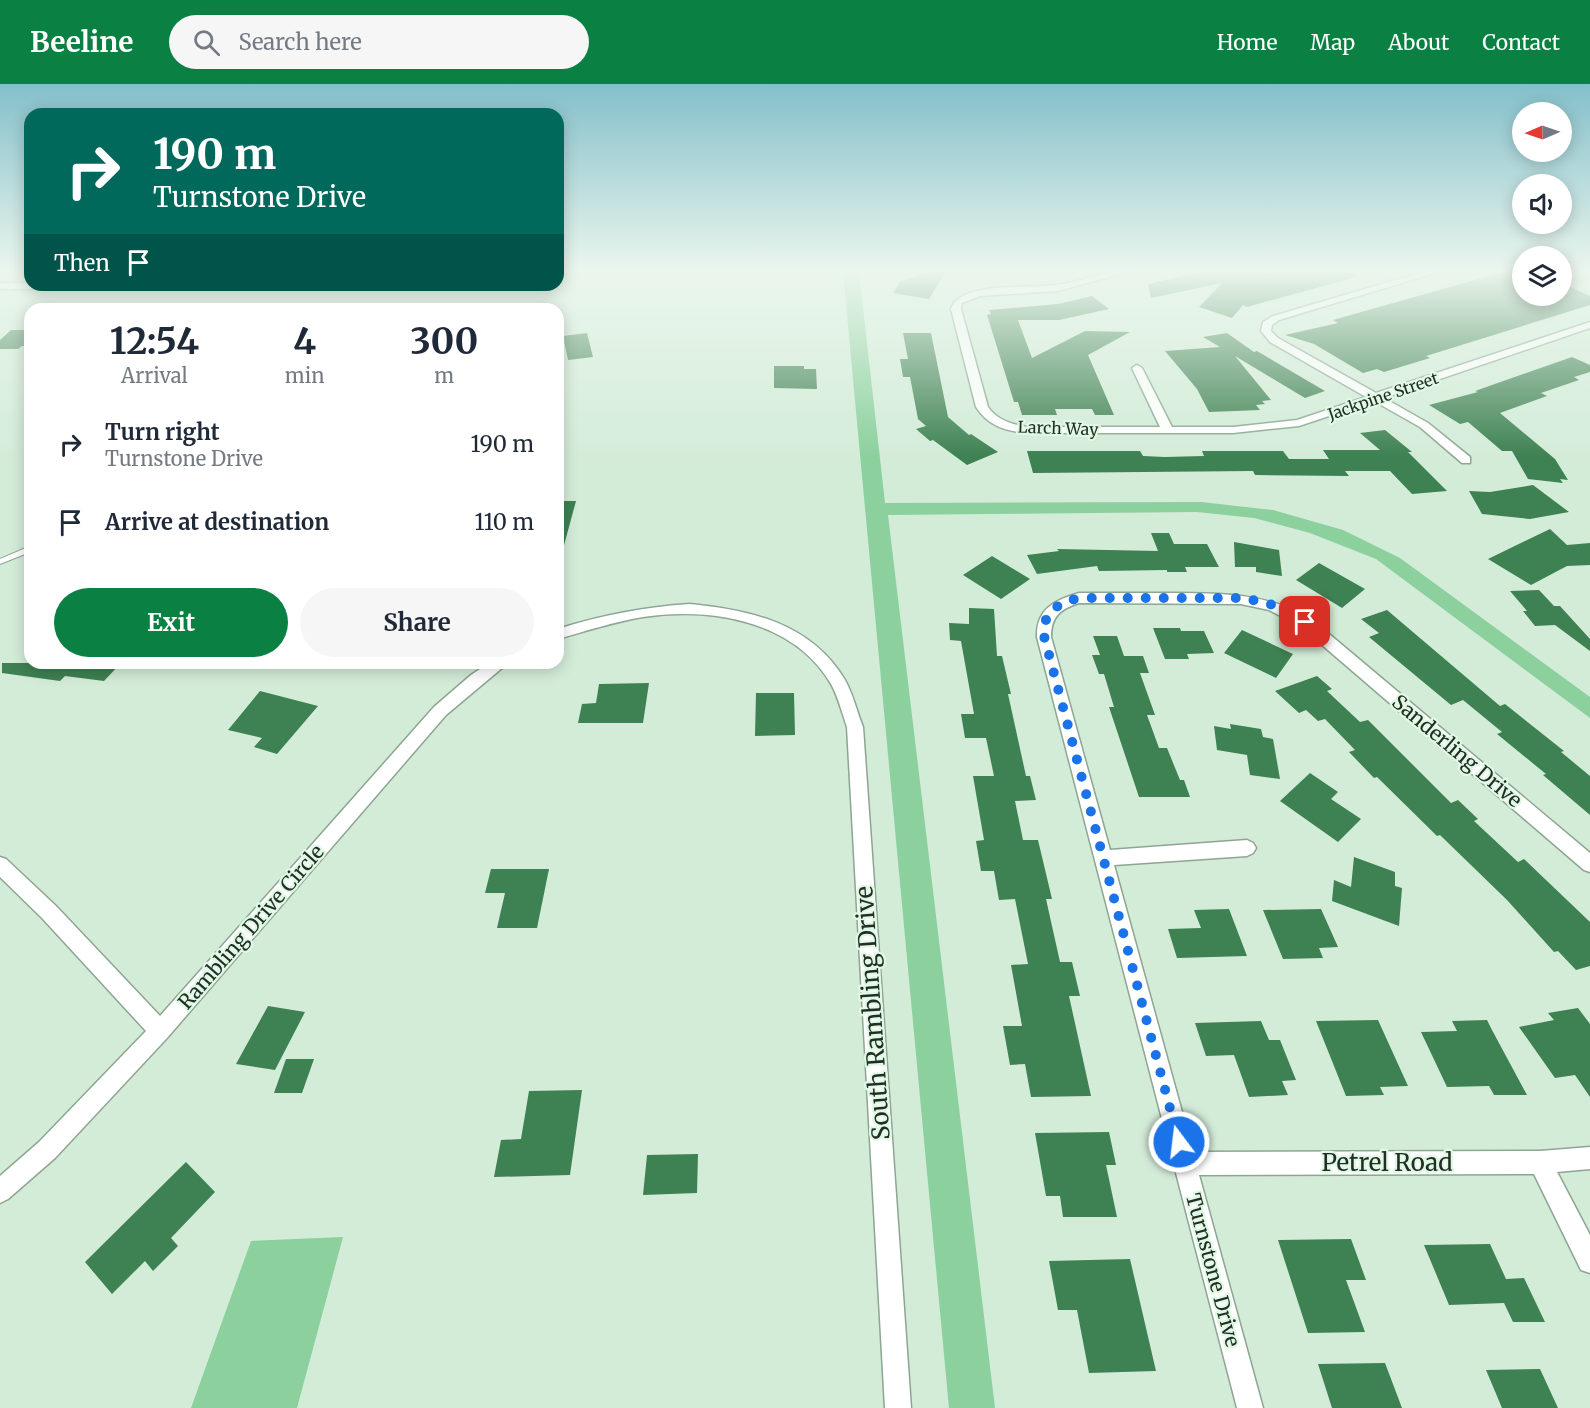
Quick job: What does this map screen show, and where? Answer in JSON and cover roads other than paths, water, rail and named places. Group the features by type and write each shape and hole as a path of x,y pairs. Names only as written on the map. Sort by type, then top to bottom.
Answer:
{"street":[{"name":"Larch Way","path":"963,334 982,407 997,422 1027,430 1168,430"},
{"path":"1268,334 1274,340 1433,431 1466,460"},
{"name":"Jackpine Street","path":"1168,430 1272,428 1316,420 1564,334"},
{"path":"1137,368 1168,430"},
{"name":"Turnstone Drive","path":"1250,1408 1044,636 1045,619 1058,605 1079,598 1244,598 1270,604 1289,612 1324,639"},
{"name":"South Rambling Drive","path":"564,632 622,615 692,609 745,616 765,622 797,638 823,659 836,676 850,705 855,727 898,1408"},
{"name":"Sanderling Drive","path":"1324,639 1590,864"},
{"name":"Rambling Drive Circle","path":"0,1191 47,1150 160,1031 440,711 476,679 491,669"},
{"path":"1103,858 1247,848"},
{"path":"0,865 49,912 160,1031"},
{"name":"Petrel Road","path":"1185,1164 1540,1162 1590,1158"},
{"path":"1540,1162 1590,1261"}],"lane":[{"path":"0,562 24,552"}]}
